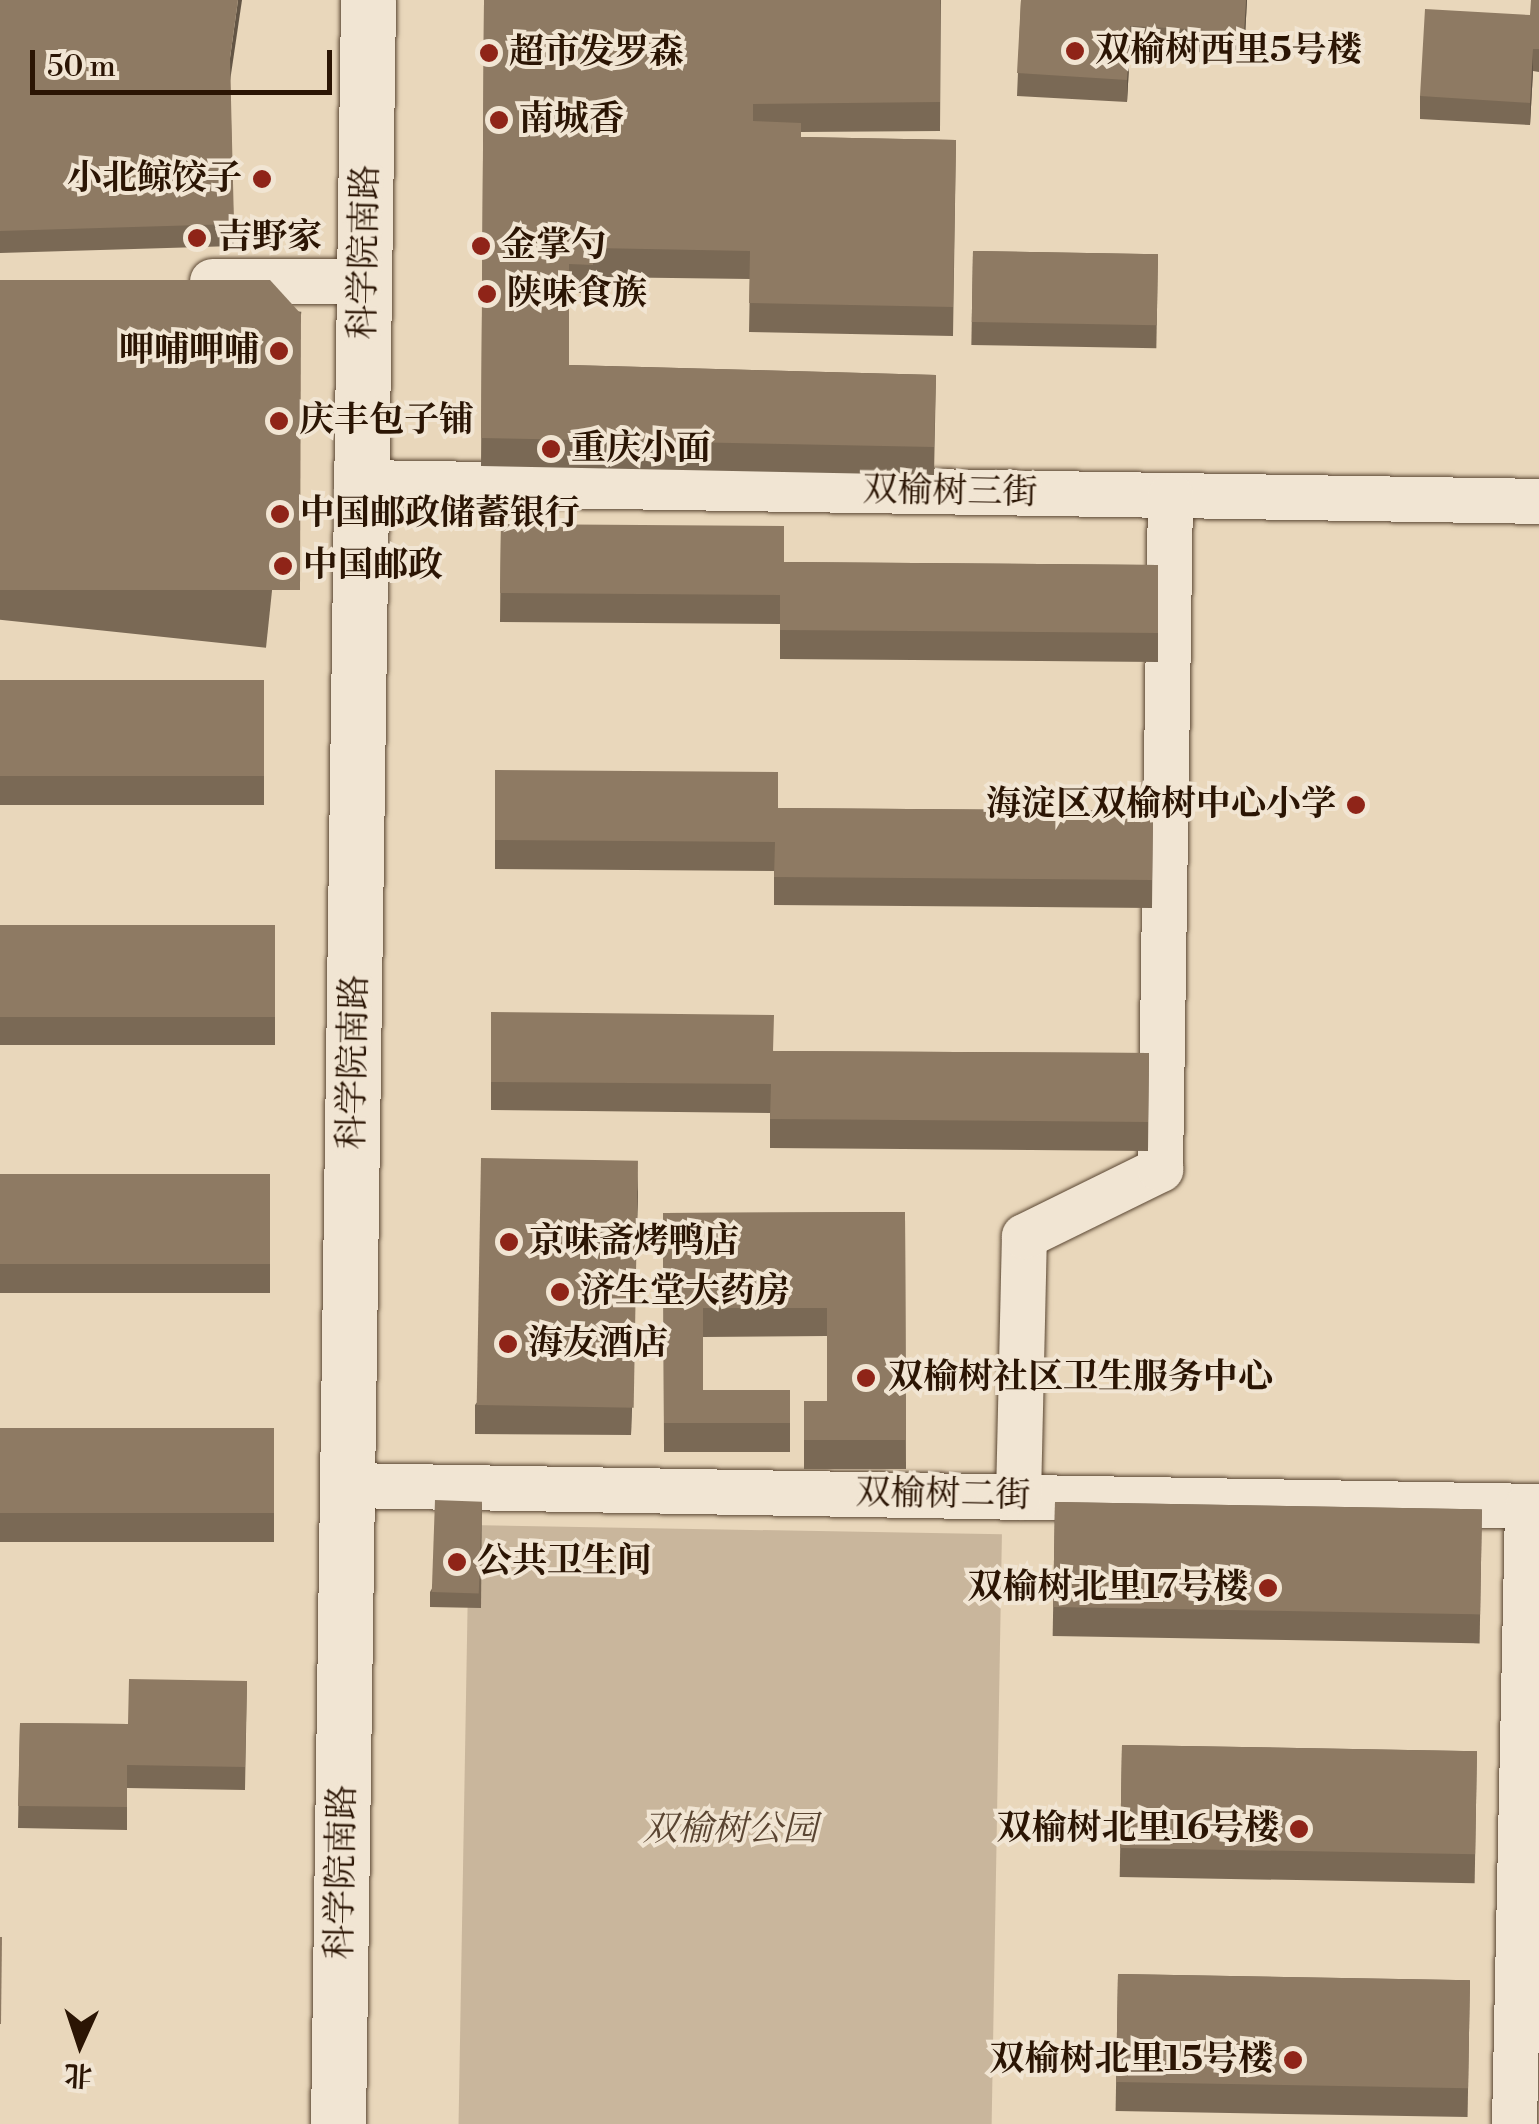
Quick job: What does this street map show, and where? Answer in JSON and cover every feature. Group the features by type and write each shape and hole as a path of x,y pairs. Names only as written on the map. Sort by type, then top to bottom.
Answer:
{"street":[{"name":"科学院南路","path":"338,2124 368,0"},
{"path":"173,281 364,281"},
{"name":"双榆树三街","path":"362,482 1539,501"},
{"path":"1018,1496 1024,1236 1160,1169 1170,495"},
{"name":"双榆树二街","path":"348,1485 1533,1506"},
{"path":"1514,2124 1533,1506"}],"green space":[{"name":"双榆树公园","path":"469,1525 1002,1534 992,2124 459,2124"}],"building":[{"path":"0,0 238,0 230,58 234,224 0,231"},
{"path":"484,0 940,0 940,102 753,104 753,121 801,123 801,137 956,140 953,307 749,303 750,251 594,248 593,265 569,264 569,365 936,375 934,447 481,438"},
{"name":"双榆树西里5号楼","path":"1021,0 1246,0 1244,32 1130,26 1127,80 1017,73"},
{"path":"1531,0 1539,0 1539,49 1533,49 1530,103 1420,96 1425,9 1530,15"},
{"path":"973,251 1158,254 1157,325 972,322"},
{"path":"0,280 270,280 301,314 300,590 0,590"},
{"path":"501,524 784,526 784,562 1158,565 1158,633 780,630 780,595 500,593"},
{"path":"0,680 264,680 264,776 0,776"},
{"path":"495,770 778,772 778,808 1153,811 1152,880 774,877 775,842 495,840"},
{"path":"0,925 275,925 275,1017 0,1017"},
{"path":"491,1012 774,1015 773,1051 1149,1053 1148,1122 770,1119 771,1084 491,1082"},
{"path":"481,1158 638,1161 634,1408 477,1405"},
{"path":"0,1174 270,1174 270,1264 0,1264"},
{"name":"双榆树社区卫生服务中心","path":"905,1212 906,1440 804,1440 804,1401 827,1401 827,1308 703,1308 703,1390 790,1390 790,1423 664,1423 663,1213"},
{"path":"0,1428 274,1428 274,1513 0,1513"},
{"name":"公共卫生间","path":"435,1500 482,1502 479,1594 432,1592"},
{"name":"双榆树北里17号楼","path":"1055,1502 1482,1509 1480,1614 1053,1607"},
{"path":"129,1679 247,1681 245,1767 127,1765 127,1807 18,1806 20,1723 128,1724"},
{"name":"双榆树北里16号楼","path":"1122,1745 1477,1751 1475,1854 1120,1848"},
{"path":"2,1937 1,2024 0,2024"},
{"name":"双榆树北里15号楼","path":"1118,1974 1470,1980 1468,2088 1116,2082"}],"place":[{"name":"双榆树西里5号楼","path":"1075,51"},
{"name":"超市发罗森","path":"489,53"},
{"name":"南城香","path":"499,120"},
{"name":"小北鲸饺子","path":"262,179"},
{"name":"吉野家","path":"197,238"},
{"name":"金掌勺","path":"481,246"},
{"name":"陕味食族","path":"487,294"},
{"name":"呷哺呷哺","path":"279,351"},
{"name":"庆丰包子铺","path":"279,421"},
{"name":"重庆小面","path":"551,449"},
{"name":"中国邮政储蓄银行","path":"280,514"},
{"name":"中国邮政","path":"283,566"},
{"name":"海淀区双榆树中心小学","path":"1356,805"},
{"name":"京味斋烤鸭店","path":"509,1242"},
{"name":"济生堂大药房","path":"560,1292"},
{"name":"海友酒店","path":"508,1344"},
{"name":"双榆树社区卫生服务中心","path":"866,1378"},
{"name":"公共卫生间","path":"457,1562"},
{"name":"双榆树北里17号楼","path":"1268,1588"},
{"name":"双榆树北里16号楼","path":"1299,1829"},
{"name":"双榆树北里15号楼","path":"1293,2060"}]}
